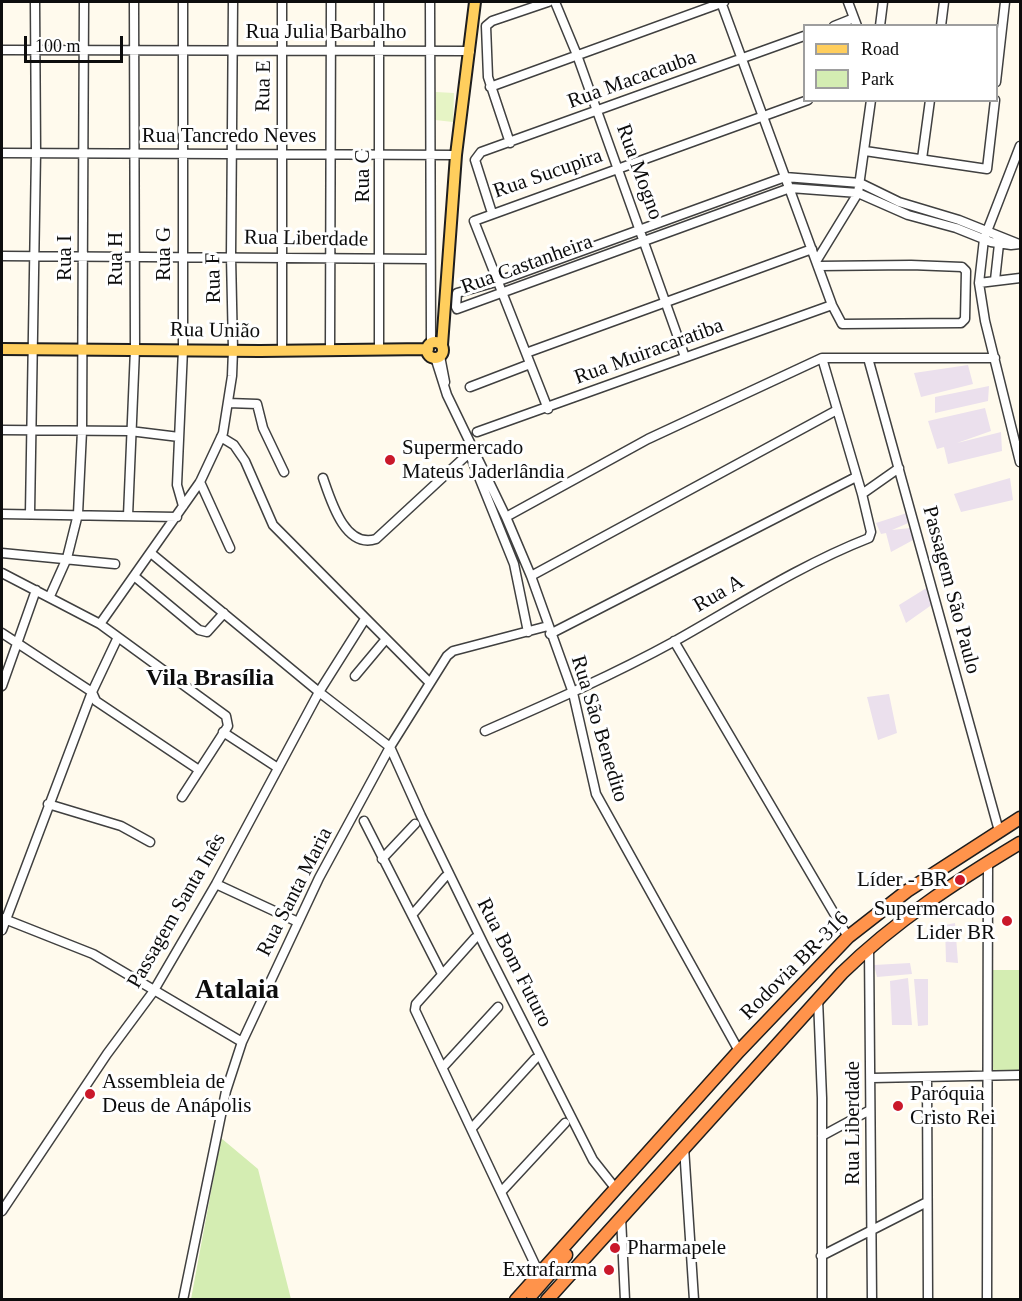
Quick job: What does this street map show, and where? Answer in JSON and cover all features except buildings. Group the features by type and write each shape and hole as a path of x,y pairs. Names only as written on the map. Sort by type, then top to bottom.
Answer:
{"highway":[{"name":"Rodovia BR-316","path":"585,1223 723,1069 848,937 906,891 1020,818"},
{"path":"547,1299 560,1294 621,1217 818,999 869,947 933,897 1020,843"},
{"path":"516,1299 585,1223"},
{"path":"526,1299 578,1240 585,1223"}],"main road":[{"path":"435,350 475,2"},
{"name":"Rua União","path":"2,349 435,350"}],"street":[{"path":"30,513 36,153 34,2"},
{"name":"Rua I","path":"50,596 67,558 78,514 83,350 84,2"},
{"name":"Rua H","path":"128,516 135,349 134,2"},
{"name":"Rua G","path":"183,2 183,349 177,485 183,506"},
{"name":"Rua F","path":"100,624 152,554 200,482 221,436 228,403 233,350 231,256 233,2"},
{"name":"Rua E","path":"282,2 282,351"},
{"path":"330,350 331,2"},
{"name":"Rua C","path":"379,2 381,155 379,350"},
{"name":"Rua São Benedito","path":"430,2 429,259 435,350 447,395 506,517 531,576 573,693 591,776 600,803 739,1052"},
{"path":"510,143 490,87 486,55 488,23 548,2"},
{"name":"Rua Mogno","path":"555,2 619,169 685,357"},
{"path":"490,87 722,2 832,305 842,324 961,323 966,316 966,271 959,267 818,263"},
{"path":"848,2 855,22"},
{"path":"880,24 883,2"},
{"path":"941,24 944,2"},
{"path":"998,64 1005,2"},
{"name":"Rua Macacauba","path":"492,213 475,160 481,152 803,36"},
{"name":"Rua Julia Barbalho","path":"2,50 470,51"},
{"name":"Rua Sucupira","path":"496,282 473,224 476,219 803,102"},
{"path":"818,263 858,193 871,102"},
{"path":"922,159 930,102"},
{"path":"865,151 987,169 994,102"},
{"path":"1020,146 986,236 979,283 1020,462"},
{"name":"Rua Tancredo Neves","path":"2,153 456,155"},
{"path":"1009,171 1020,173"},
{"name":"Rua Castanheira","path":"957,224 908,215 858,193 789,188 501,294 457,309 456,307 457,293 496,282 785,177 860,183 899,202 957,224 986,236"},
{"path":"986,236 1020,244"},
{"path":"986,236 999,244 1020,244"},
{"path":"995,280 999,244"},
{"path":"526,353 813,249"},
{"name":"Rua Liberdade","path":"2,256 182,255 429,259"},
{"path":"979,283 1020,278"},
{"path":"496,282 548,409"},
{"name":"Rua Muiracaratiba","path":"477,432 548,409 832,305"},
{"path":"506,517 648,439 822,358 995,358"},
{"path":"822,358 862,494 899,468"},
{"name":"Passagem São Paulo","path":"868,358 999,831"},
{"path":"470,387 530,364"},
{"path":"228,403 257,404 263,428 284,472"},
{"path":"531,576 837,410"},
{"path":"2,430 130,431 179,437"},
{"path":"221,436 234,445 245,461 273,525 428,681"},
{"name":"Rua São Benedito","path":"467,438 468,454 514,564 528,632"},
{"path":"323,478 336,515 358,538 366,542 376,538 468,454"},
{"name":"Rua Santa Maria","path":"183,1299 226,1091 242,1042 298,922 390,747 414,711 428,681 453,651 528,632 549,630 856,477"},
{"path":"200,482 230,548"},
{"name":"Rua A","path":"484,731 573,693 674,641 792,573 869,538 871,532 862,494"},
{"path":"2,514 177,517"},
{"path":"2,553 115,564"},
{"path":"152,554 319,692 390,747"},
{"path":"2,573 100,624 203,696 226,716 226,729 182,797"},
{"path":"134,576 199,630 207,632 224,613"},
{"path":"2,686 36,590"},
{"name":"Passagem Santa Inês","path":"2,1211 107,1054 153,992 216,884 319,692 365,619"},
{"path":"2,633 17,640 92,692 96,701 199,770"},
{"path":"2,930 3,919 92,692 118,637"},
{"path":"355,676 386,639"},
{"path":"674,641 848,937"},
{"path":"226,729 278,768"},
{"name":"Rua Bom Futuro","path":"390,747 421,816 588,1150 616,1189"},
{"path":"48,804 121,826 150,842"},
{"path":"364,821 442,974"},
{"path":"382,859 415,824"},
{"path":"987,1299 988,862"},
{"path":"412,915 445,877"},
{"path":"216,884 298,922"},
{"path":"3,919 93,954 153,992 242,1042"},
{"path":"475,938 416,1004 415,1010 539,1273"},
{"name":"Rua Liberdade","path":"869,947 872,1078 870,1110 872,1299"},
{"path":"818,999 822,1136 822,1299"},
{"path":"443,1067 498,1007"},
{"path":"472,1128 535,1059"},
{"path":"872,1078 1020,1075"},
{"path":"927,1078 928,1299"},
{"path":"822,1136 870,1110"},
{"path":"502,1191 565,1123"},
{"path":"684,1147 694,1299"},
{"path":"821,1256 927,1202"},
{"path":"621,1217 625,1299"}],"shaded area":[{"path":"968,365 973,384 921,397 914,373"},
{"path":"989,386 988,401 935,413 935,397"},
{"path":"985,408 991,431 957,443 1001,432 1002,451 948,464 944,447 937,449 928,421"},
{"path":"1010,478 1013,500 961,512 954,494"},
{"path":"910,512 913,521 892,530 910,528 915,539 891,552 886,533 881,534 876,523"},
{"path":"928,587 933,604 906,623 899,605"},
{"path":"889,694 897,733 878,740 867,697"},
{"path":"955,923 958,963 946,962 945,925"},
{"path":"910,963 912,974 877,977 874,965"},
{"path":"908,978 912,1025 892,1025 890,981"},
{"path":"914,979 928,979 928,1025 918,1026"}],"green space":[{"path":"436,92 454,93 453,122 435,120"},
{"path":"991,970 1020,970 1020,1072 991,1073"},
{"path":"221,1138 258,1169 291,1299 191,1299"}],"place":[{"name":"Supermercado Mateus Jaderlândia","path":"390,460"},
{"name":"Líder - BR","path":"960,880"},
{"name":"Supermercado Lider BR","path":"1007,921"},
{"name":"Assembleia de Deus de Anápolis","path":"90,1094"},
{"name":"Paróquia Cristo Rei","path":"898,1106"},
{"name":"Pharmapele","path":"615,1248"},
{"name":"Extrafarma","path":"609,1270"}],"district":[{"name":"Vila Brasília","path":"210,679"},
{"name":"Atalaia","path":"237,991"}]}
